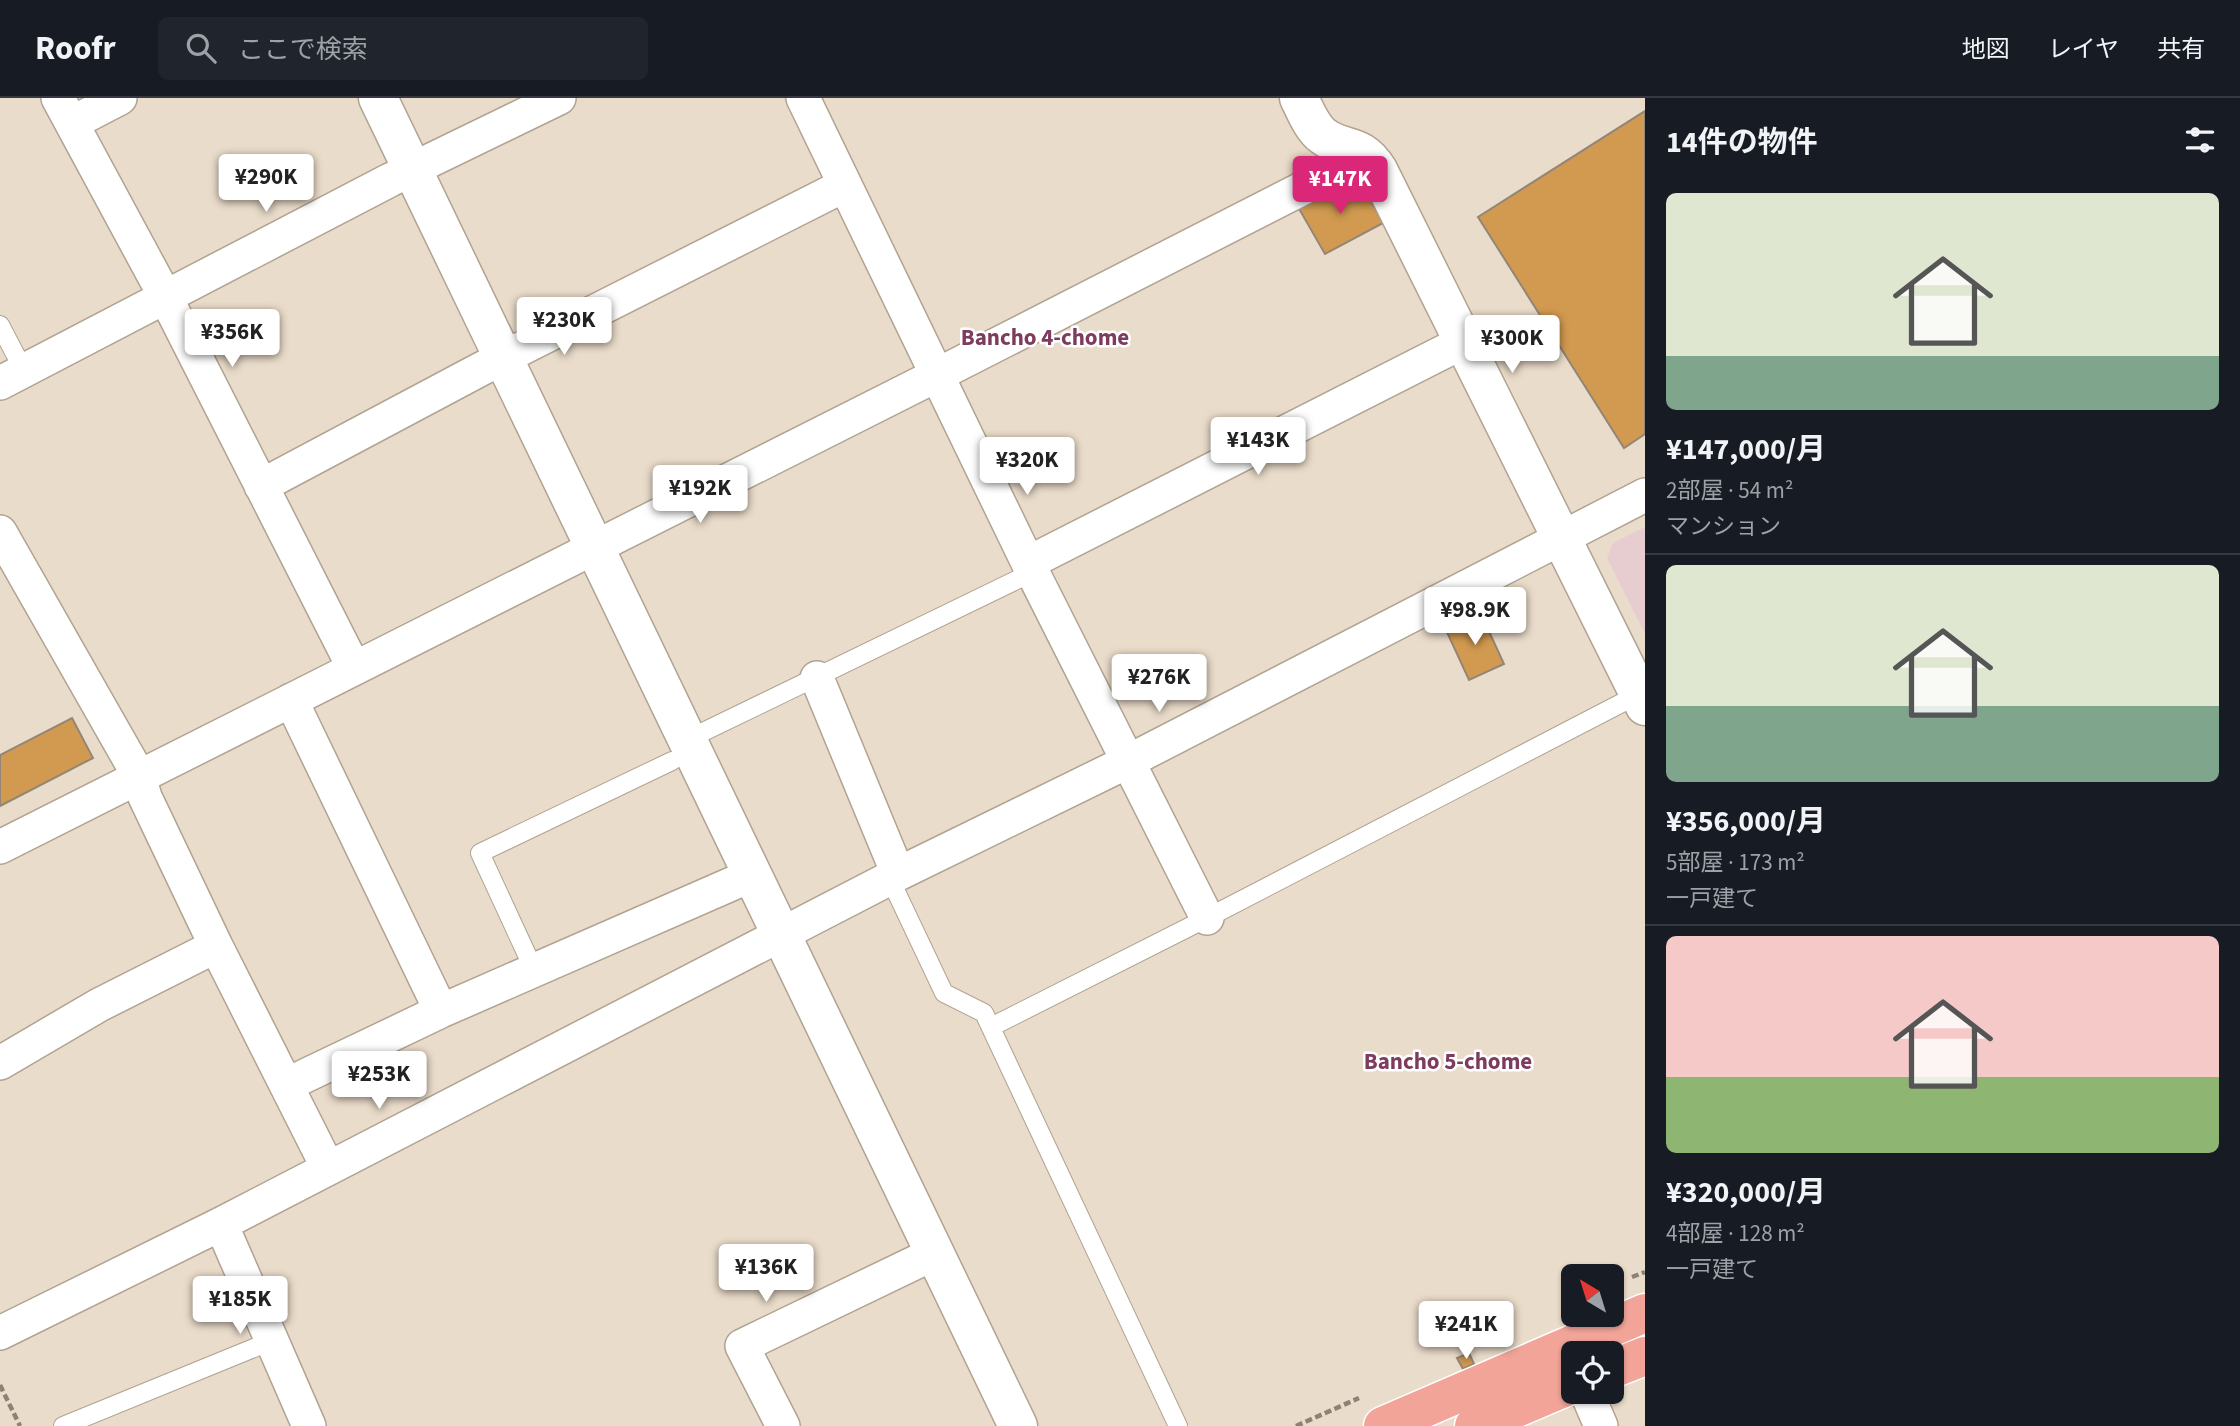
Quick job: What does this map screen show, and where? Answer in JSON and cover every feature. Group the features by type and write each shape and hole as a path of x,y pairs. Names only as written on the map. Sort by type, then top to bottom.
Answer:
{"main road":[{"path":"1383,1426 1645,1312"},
{"path":"1624,1364 1645,1356"},
{"path":"1474,1426 1561,1389"}],"street":[{"path":"120,98 65,111 166,298 354,668"},
{"path":"378,98 1018,1426"},
{"path":"12,377 413,170 559,98"},
{"path":"803,98 1127,762 1207,918"},
{"path":"1299,98 1318,132 1325,138 1362,152 1378,170 1642,700"},
{"path":"0,847 1320,180 1334,167 1345,145"},
{"path":"261,486 504,358 845,185"},
{"path":"1031,567 1463,342"},
{"path":"0,1333 220,1224 894,876 1127,762 1645,495"},
{"path":"0,532 139,776 145,797 216,946 328,1168"},
{"path":"817,678 894,876"},
{"path":"291,700 441,1011"},
{"path":"286,1085 441,1011 752,875"},
{"path":"0,1063 99,1005 216,946"},
{"path":"220,1224 309,1426"},
{"path":"779,1425 742,1346 935,1252"},
{"path":"1592,1404 1601,1426"}],"lane":[{"path":"0,325 12,377"},
{"path":"703,732 817,678 1031,567"},
{"path":"991,1027 1642,700"},
{"path":"534,970 480,853 672,761"},
{"path":"894,876 944,993 984,1013 1178,1426"},
{"path":"63,1426 271,1340"}],"path":[{"path":"0,1385 20,1426"}],"shaded area":[{"path":"1645,527 1645,634 1607,558 1613,543"}],"building":[{"path":"1645,111 1645,434 1624,448 1478,217"},
{"path":"1347,182 1362,185 1383,223 1325,254 1298,207"},
{"path":"1481,614 1504,664 1469,680 1446,630"},
{"path":"72,718 93,758 0,806 0,755"},
{"path":"1469,1353 1474,1364 1463,1369 1457,1358"}],"district":[{"name":"Bancho 4-chome","path":"1045,337"},
{"name":"Bancho 5-chome","path":"1448,1061"}]}
